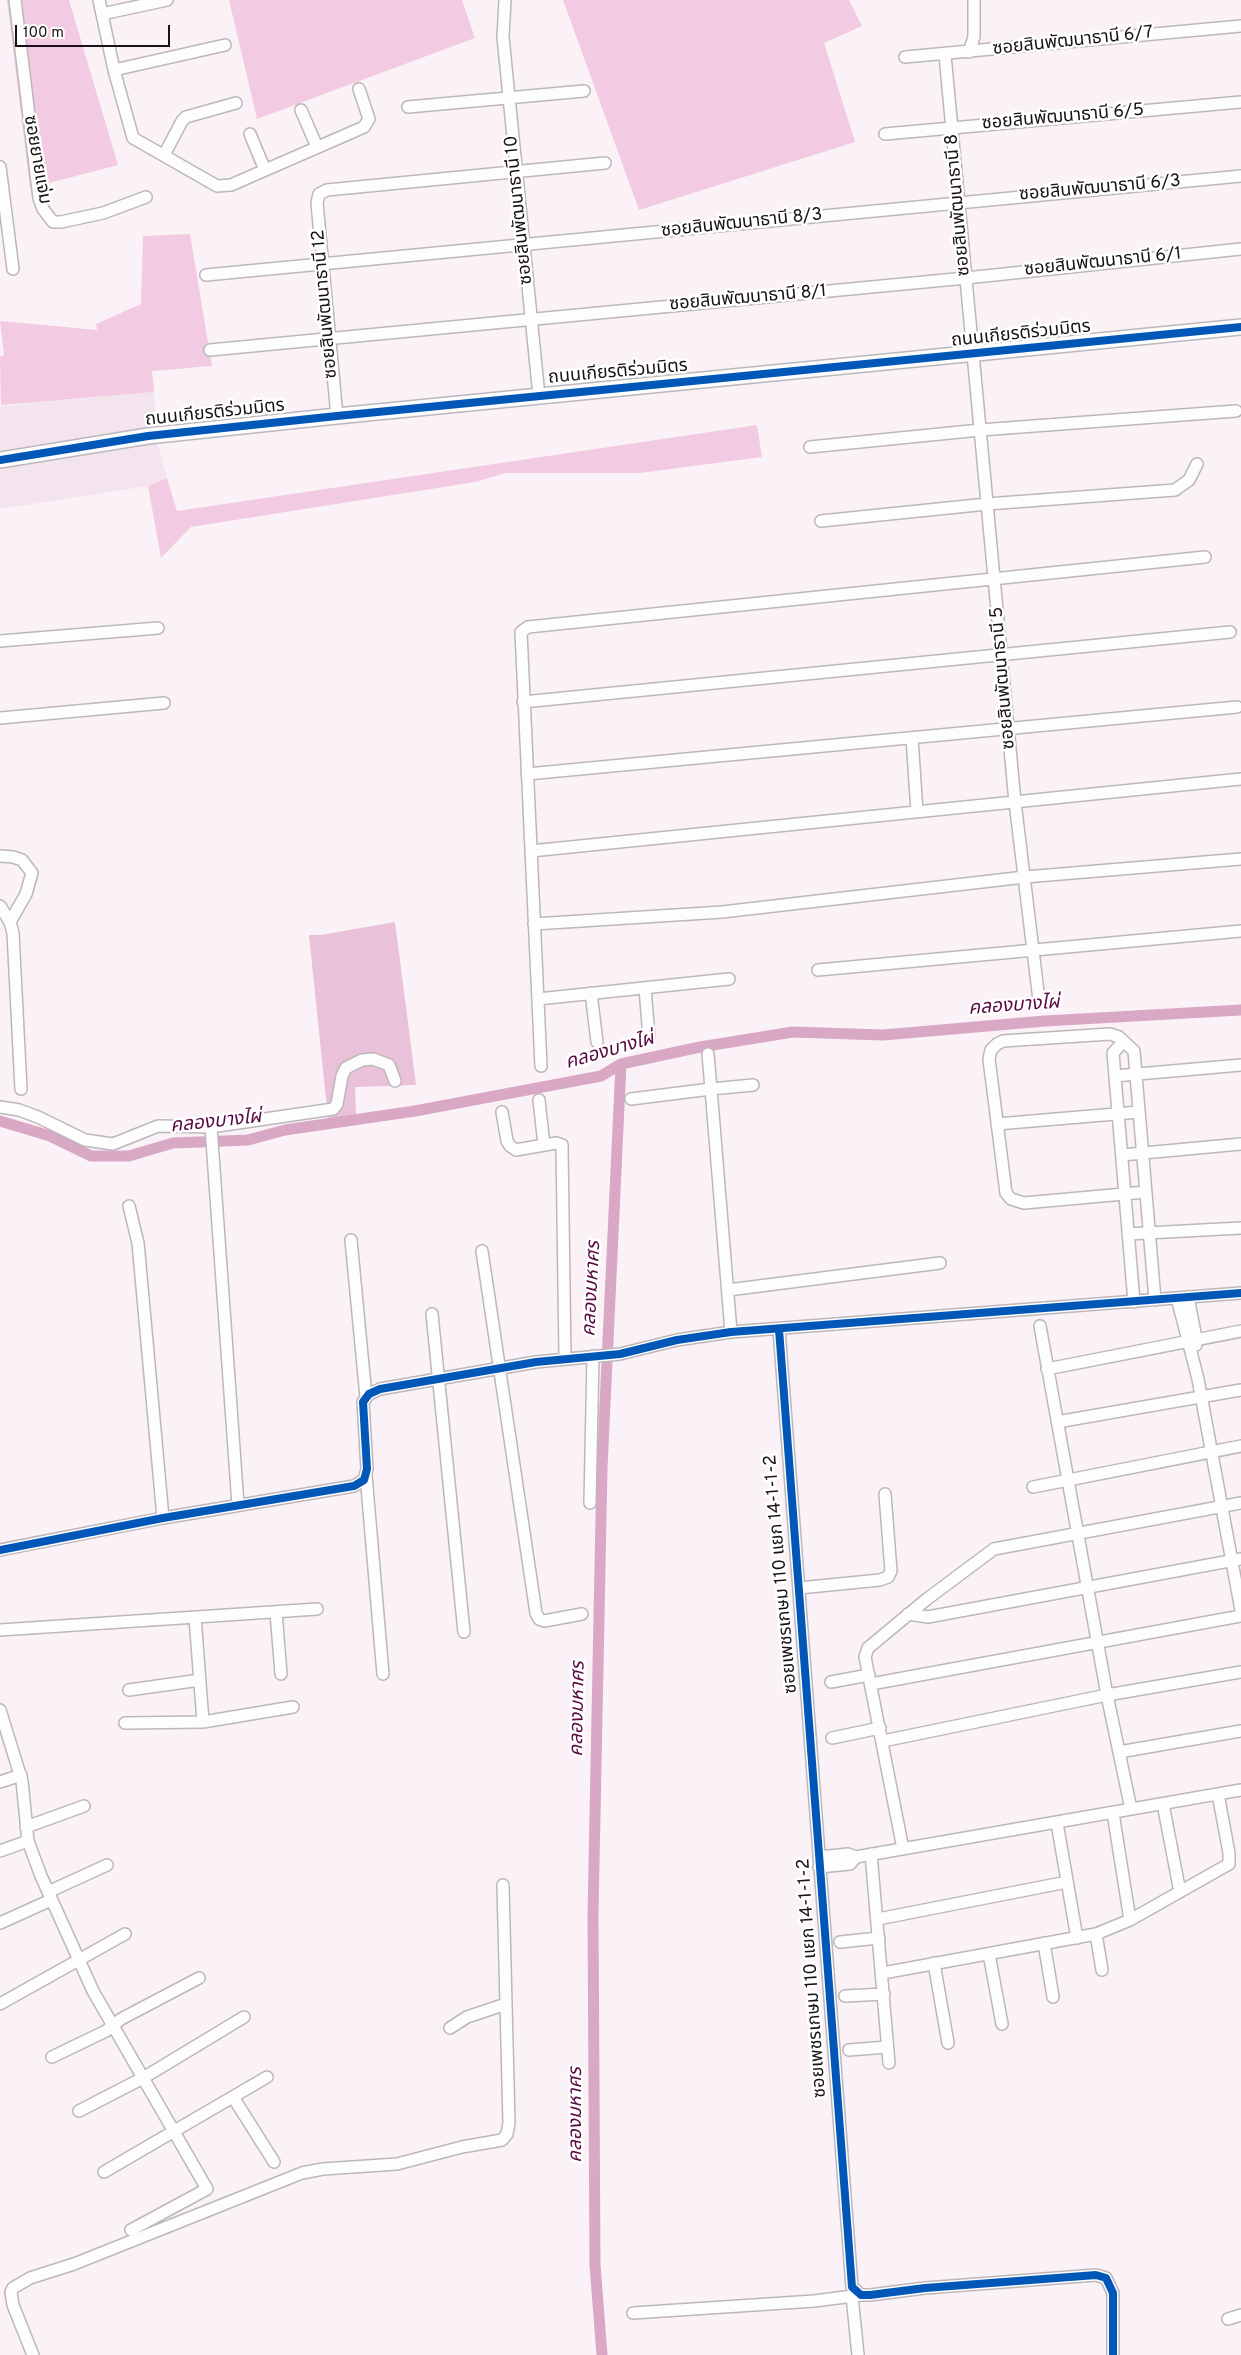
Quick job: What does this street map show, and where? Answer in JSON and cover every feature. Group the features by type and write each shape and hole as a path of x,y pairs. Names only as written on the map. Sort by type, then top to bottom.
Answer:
{"street":[{"name":"ซอยยายแจ่ม","path":"15,0 37,180 43,209 53,222 61,222 103,214 146,197"},
{"path":"99,0 114,70 133,138 223,187 266,170 368,123 368,114 359,89"},
{"path":"102,14 167,0"},
{"name":"ซอยสินพัฒนาธานี 10","path":"505,0 503,24 509,99 539,396"},
{"path":"969,52 974,36 974,0"},
{"name":"ซอยสินพัฒนาธานี 6/7","path":"905,57 1241,26"},
{"path":"114,70 225,45"},
{"name":"ซอยสินพัฒนาธานี 8","path":"945,54 973,355"},
{"path":"408,107 584,91"},
{"name":"ซอยสินพัฒนาธานี 6/5","path":"885,134 1241,102"},
{"path":"164,155 186,117 236,103"},
{"path":"301,110 317,147"},
{"path":"250,134 266,170"},
{"path":"517,173 605,163"},
{"path":"0,167 13,269"},
{"name":"ซอยสินพัฒนาธานี 12","path":"337,416 322,265 317,203 319,194 327,190 517,173"},
{"name":"ซอยสินพัฒนาธานี 6/3","path":"959,202 1241,176"},
{"name":"ซอยสินพัฒนาธานี 8/3","path":"206,275 524,246 959,202"},
{"name":"ซอยสินพัฒนาธานี 6/1","path":"966,278 1241,249"},
{"name":"ซอยสินพัฒนาธานี 8/1","path":"210,350 966,278"},
{"name":"ถนนเกียรติร่วมมิตร","path":"0,460 148,436 1241,327"},
{"name":"ซอยสินพัฒนาธานี 5","path":"973,355 1015,802 1039,1000"},
{"path":"810,447 980,430 1236,411"},
{"path":"821,521 987,504 1175,490 1189,480 1197,464"},
{"path":"541,1066 521,632 528,627 1206,557"},
{"path":"0,641 158,628"},
{"path":"523,702 766,680 1002,654 1230,632"},
{"path":"0,718 164,702"},
{"path":"527,774 1237,707"},
{"path":"912,738 917,812"},
{"path":"531,851 1241,779"},
{"path":"0,856 22,860 32,873 26,894 10,922"},
{"path":"534,924 722,912 1025,877 1241,859"},
{"path":"0,906 10,922 21,1089"},
{"path":"818,970 1033,949 1241,932"},
{"path":"538,999 729,979"},
{"path":"645,988 649,1037"},
{"path":"592,993 597,1042"},
{"path":"1146,1192 1024,1202 1011,1200 1006,1193 989,1059 991,1050 1003,1040 1110,1034 1119,1037 1134,1051 1142,1152 1146,1192 1155,1300"},
{"path":"1123,1042 1113,1053 1134,1302"},
{"path":"708,1054 732,1332"},
{"path":"0,1107 19,1110 85,1140 105,1144 128,1140 149,1128 158,1126 212,1130 333,1109 337,1104 342,1076 346,1068 362,1060 373,1059 389,1064 395,1081"},
{"path":"1115,1076 1241,1065"},
{"path":"631,1099 753,1085"},
{"path":"539,1100 544,1145"},
{"path":"502,1112 507,1141 516,1150 560,1143 562,1145 565,1358"},
{"path":"997,1124 1139,1112"},
{"path":"212,1130 238,1505"},
{"path":"1122,1155 1241,1144"},
{"path":"128,1206 140,1258 163,1518"},
{"path":"1128,1234 1241,1228"},
{"path":"351,1240 366,1396 362,1408 368,1464 366,1475 383,1674"},
{"path":"482,1251 536,1613 544,1621 582,1614"},
{"path":"728,1290 940,1263"},
{"path":"366,1396 380,1390 500,1368 565,1358 620,1354 677,1340 732,1332 1241,1293"},
{"path":"1182,1298 1192,1339 1200,1397 1221,1506 1236,1560 1241,1610"},
{"path":"432,1314 464,1632"},
{"path":"1040,1326 1131,1809"},
{"name":"ซอยเพชรเกษม 110 แยก 14-1-1-2","path":"779,1329 851,2283 857,2296"},
{"path":"1047,1369 1192,1339 1241,1331"},
{"path":"590,1503 598,1356"},
{"path":"1058,1422 1241,1390"},
{"path":"1033,1487 1241,1446"},
{"path":"0,1550 163,1518 347,1488 360,1483 366,1475"},
{"path":"799,1588 880,1580 888,1577 891,1571 886,1494"},
{"path":"903,1849 865,1654 868,1648 908,1614 994,1549 1241,1503"},
{"path":"908,1614 928,1617 1236,1560"},
{"path":"0,1630 317,1609"},
{"path":"276,1612 281,1674"},
{"path":"831,1682 870,1680 1241,1616"},
{"path":"195,1617 203,1722"},
{"path":"883,1741 1108,1695 1241,1672"},
{"path":"129,1690 200,1680"},
{"path":"125,1723 203,1722 294,1707"},
{"path":"0,1710 21,1775 28,1841 50,1896 78,1960 112,2025 207,2189 131,2230"},
{"path":"832,1738 880,1728"},
{"path":"1119,1752 1241,1731"},
{"path":"0,1782 21,1775"},
{"path":"819,1862 848,1854 856,1857 1241,1790"},
{"path":"883,1973 1096,1934 1130,1920 1229,1864 1230,1854 1218,1794"},
{"path":"1163,1804 1180,1892"},
{"path":"26,1827 84,1806"},
{"path":"1113,1813 1130,1920"},
{"path":"1057,1823 1077,1938"},
{"path":"0,1851 28,1841"},
{"path":"871,1854 880,1938 889,2063"},
{"path":"0,1923 107,1865"},
{"path":"878,1919 1067,1882"},
{"path":"33,2355 11,2298 13,2288 30,2278 91,2257 302,2173 322,2169 397,2164 462,2147 502,2140 507,2134 509,2123 503,1885"},
{"path":"0,1990 3,2002 125,1934"},
{"path":"1096,1934 1102,1970"},
{"path":"840,1942 880,1938"},
{"path":"1044,1943 1054,1997"},
{"path":"989,1954 1002,2024"},
{"path":"934,1963 948,2043"},
{"path":"52,2057 106,2031 112,2025 199,1978"},
{"path":"845,1996 884,1994"},
{"path":"450,2028 467,2017 506,2004"},
{"path":"79,2111 143,2078 244,2017"},
{"path":"849,2050 888,2047"},
{"path":"104,2172 174,2133 267,2077"},
{"path":"232,2097 274,2162"},
{"path":"633,2314 1096,2275 1106,2278 1113,2293 1113,2355"},
{"path":"857,2296 858,2355"},
{"path":"1228,2319 1241,2314"}],"shaded area":[{"path":"7,0 69,0 118,165 30,188"},
{"path":"229,0 462,0 475,38 257,119"},
{"path":"563,0 849,0 862,26 824,43 855,142 639,210"},
{"path":"190,234 212,366 152,371 154,392 1,405 0,357 4,355 0,321 97,330 96,324 141,304 143,236"},
{"path":"154,392 158,445 167,478 148,486 0,509 0,406"},
{"path":"757,425 762,457 640,473 505,473 475,482 191,527 161,558 148,486 167,478 177,511"},
{"path":"395,922 416,1085 355,1087 356,1117 328,1118 309,935 321,935"}],"waterway":[{"name":"คลองบางไผ่","path":"0,1121 50,1136 91,1156 129,1156 173,1143 248,1140 285,1130 415,1111 601,1076 621,1064 700,1047 793,1032 883,1035 1045,1021 1241,1010"},
{"name":"คลองมหาศร","path":"602,2355 595,2265 593,1914 602,1468 621,1064"}],"cycle path":[{"path":"0,460 148,436 1241,327"},
{"path":"0,1550 163,1518 354,1486 364,1480 367,1469 363,1402 369,1394 380,1389 536,1362 620,1354 677,1340 731,1332 1241,1293"},
{"path":"779,1329 852,2287 861,2295 870,2295 925,2288 1096,2275 1106,2278 1113,2293 1113,2355"}]}
